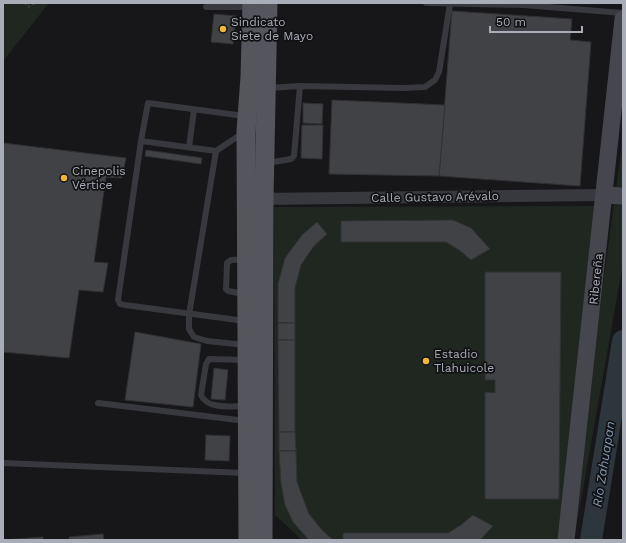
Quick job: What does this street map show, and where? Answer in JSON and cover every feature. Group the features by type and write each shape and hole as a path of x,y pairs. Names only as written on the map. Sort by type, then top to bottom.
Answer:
{"main road":[{"path":"257,4 258,88 255,199 263,540"},
{"path":"248,540 246,321 247,259 255,199 265,164 256,120"}],"street":[{"name":"Ribereña","path":"566,540 605,195 623,18"},
{"name":"Calle Gustavo Arévalo","path":"255,199 623,196"}],"lane":[{"path":"426,3 524,5 623,13"},
{"path":"206,7 257,4"},
{"path":"258,88 300,86 402,88 424,86 435,80 439,72 450,4"},
{"path":"265,164 290,159 294,156 300,86"},
{"path":"246,321 124,305 120,304 118,300 148,103 256,120"},
{"path":"189,148 194,110"},
{"path":"247,353 194,337 189,329 189,314 216,151 256,120"},
{"path":"141,141 216,151"},
{"path":"247,353 209,359 206,364 202,395 203,399 210,405 248,414"},
{"path":"98,403 248,414"},
{"path":"3,463 247,473"}],"path":[{"path":"25,3 28,7 35,3"}],"shaded area":[{"path":"3,3 49,3 3,61"},
{"path":"623,88 623,263 574,540 581,445 621,153"},
{"name":"Estadio Tlahuicole","path":"595,206 559,540 302,540 275,515 274,207"}],"building":[{"path":"452,11 572,19 570,40 591,42 580,186 439,176"},
{"name":"Sindicato Siete de Mayo","path":"214,14 236,16 233,44 211,42"},
{"path":"332,100 445,105 439,176 329,174"},
{"path":"303,103 323,104 322,124 303,123"},
{"path":"302,125 323,125 322,159 301,158"},
{"path":"3,143 126,158 122,178 106,177 94,262 108,263 103,292 79,290 69,358 3,352"},
{"path":"146,150 202,158 201,164 145,156"},
{"path":"453,220 471,228 490,249 471,260 446,242 341,242 341,221"},
{"path":"317,222 327,234 314,246 301,265 295,288 295,323 278,323 278,284 285,258 302,235"},
{"path":"485,272 561,272 559,499 485,499 485,392 495,393 495,380 485,380"},
{"path":"278,323 295,323 295,340 278,340"},
{"path":"135,332 201,344 193,407 125,400"},
{"path":"278,340 295,340 295,432 279,432"},
{"path":"214,368 228,370 225,400 211,399"},
{"path":"279,432 295,432 296,451 279,451"},
{"path":"206,435 230,436 229,461 205,460"},
{"path":"279,451 296,451 297,482 309,514 322,530 333,540 309,540 293,522 285,505 281,483"},
{"path":"473,515 493,526 480,540 343,540 343,533 448,533"},
{"path":"103,534 104,540 69,540 69,537"},
{"path":"43,537 43,540 3,540"}],"waterway":[{"name":"Río Zahuapan","path":"591,540 623,341"}],"place":[{"name":"Sindicato Siete de Mayo","path":"223,29"},
{"name":"Cinepolis Vértice","path":"64,178"},
{"name":"Estadio Tlahuicole","path":"426,361"}]}
